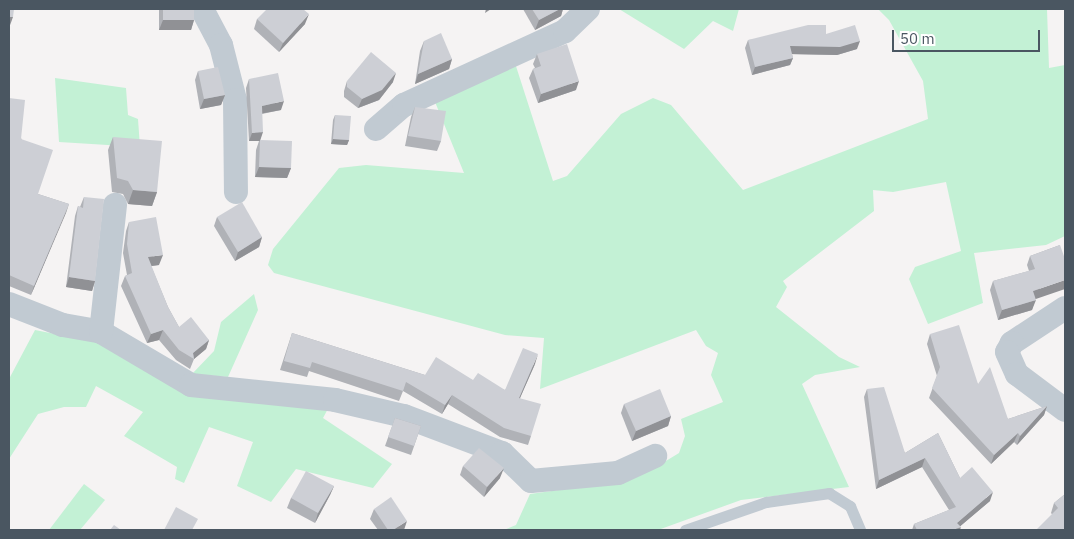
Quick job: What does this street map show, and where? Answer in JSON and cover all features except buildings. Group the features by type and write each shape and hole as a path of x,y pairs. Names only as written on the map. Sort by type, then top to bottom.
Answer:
{"street":[{"path":"202,9 220,45 235,100 236,192"},
{"path":"376,129 404,105 565,31 588,9"},
{"path":"101,332 115,205"},
{"path":"9,304 63,325 101,332 191,385 335,400 404,416 502,453 531,481 618,473 655,456"},
{"path":"1065,308 1012,343 1007,352 1017,374 1065,410"}],"lane":[{"path":"685,530 766,502 829,493 850,506 860,530"}],"green space":[{"path":"619,9 739,9 733,31 713,21 684,49"},
{"path":"878,9 1047,9 1049,68 1065,65 1065,236 1046,245 974,253 983,303 928,324 909,279 915,267 961,251 946,182 893,192 873,190 874,211 783,281 787,287 776,307 839,357 860,367 815,375 802,384 849,487 741,500 658,530 504,530 516,525 530,494 602,484 661,464 679,453 685,436 681,419 723,402 711,375 718,353 706,346 696,330 540,389 544,338 505,335 274,273 268,265 273,249 339,168 366,165 464,173 433,97 514,60 553,181 567,176 621,114 653,98 671,105 743,190 928,119 923,81 889,20"},
{"path":"55,78 126,88 128,115 138,119 140,147 59,142"},
{"path":"254,294 258,310 228,377 192,374 214,351 221,322"},
{"path":"35,330 100,343 156,372 330,405 323,418 392,464 373,488 296,469 271,502 237,486 253,442 209,427 184,483 175,479 177,467 124,436 143,412 96,386 86,407 64,407 38,414 9,459 9,379"},
{"path":"84,484 105,500 80,530 49,530"}]}
